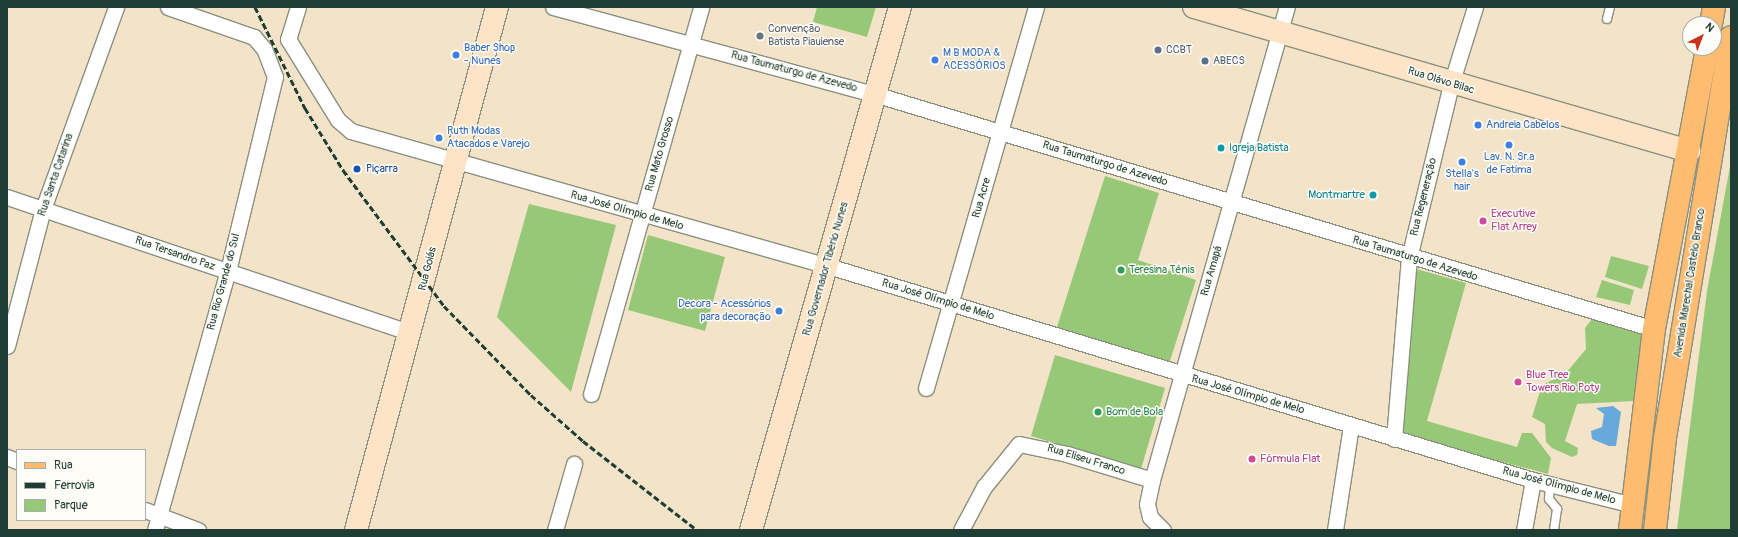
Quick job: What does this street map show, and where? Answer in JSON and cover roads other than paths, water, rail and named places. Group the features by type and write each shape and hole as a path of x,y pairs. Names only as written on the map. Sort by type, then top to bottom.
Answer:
{"main road":[{"name":"Avenida Marechal Castelo Branco","path":"1655,530 1665,438 1731,37"},
{"path":"1630,530 1640,434 1654,329 1706,56"},
{"path":"1640,434 1665,438"}],"street":[{"name":"Rua Santa Catarina","path":"7,346 43,209 116,7"},
{"name":"Rua Rio Grande do Sul","path":"155,530 228,271 274,94 273,70 262,45 254,37 168,7"},
{"name":"Rua José Olímpio de Melo","path":"298,7 288,39 344,127 454,163 828,266 1182,376 1533,480 1633,505"},
{"name":"Rua Goiás","path":"356,530 412,333 454,163 497,7"},
{"name":"Rua Taumaturgo de Azevedo","path":"553,7 874,94 1409,258 1654,329"},
{"name":"Rua Mato Grosso","path":"591,394 692,44 701,7"},
{"name":"Rua Governador Tibério Nunes","path":"751,530 764,475 828,266 874,94 900,7"},
{"name":"Rua Acre","path":"926,388 952,304 1036,7"},
{"name":"Rua Olávo Bilac","path":"1194,7 1451,84 1688,151"},
{"name":"Rua Amapá","path":"1163,530 1150,517 1147,504 1152,480 1287,7"},
{"name":"Rua Regeneração","path":"1394,439 1409,258 1451,84 1475,7"},
{"name":"Rua Tersandro Paz","path":"7,197 412,333"},
{"path":"1335,530 1351,425"},
{"name":"Rua Eliseu Franco","path":"961,530 984,487 1019,444 1067,454 1152,480"},
{"path":"555,530 574,464"},
{"path":"1524,530 1533,480"},
{"path":"146,510 198,530"}],"lane":[{"path":"1607,19 1610,7"},
{"path":"1550,484 1549,499 1557,509 1554,530"}],"water":[{"path":"1613,406 1621,412 1616,446 1609,446 1592,439 1591,431 1602,427 1604,414 1596,408"}],"railway":[{"path":"255,7 305,108 343,170 444,306 531,395 583,441 697,530"}],"place":[{"name":"Convenção Batista Piauiense","path":"760,36"},
{"name":"CCBT","path":"1158,50"},
{"name":"Baber Shop - Nunes","path":"456,55"},
{"name":"M B MODA & ACESSÓRIOS","path":"935,60"},
{"name":"ABECS","path":"1205,61"},
{"name":"Andreia Cabelos","path":"1478,125"},
{"name":"Ruth Modas Atacados e Varejo","path":"439,138"},
{"name":"Lav. N. Sr.a de Fatima","path":"1509,145"},
{"name":"Igreja Batista","path":"1221,148"},
{"name":"Stella's hair","path":"1462,162"},
{"name":"Piçarra","path":"357,169"},
{"name":"Montmartre","path":"1373,195"},
{"name":"Executive Flat Arrey","path":"1483,221"},
{"name":"Teresina Tênis","path":"1121,270"},
{"name":"Decora - Acessórios para decoração","path":"779,311"},
{"name":"Blue Tree Towers Rio Poty","path":"1518,382"},
{"name":"Bom de Bola","path":"1098,412"},
{"name":"Fórmula Flat","path":"1252,459"}]}
